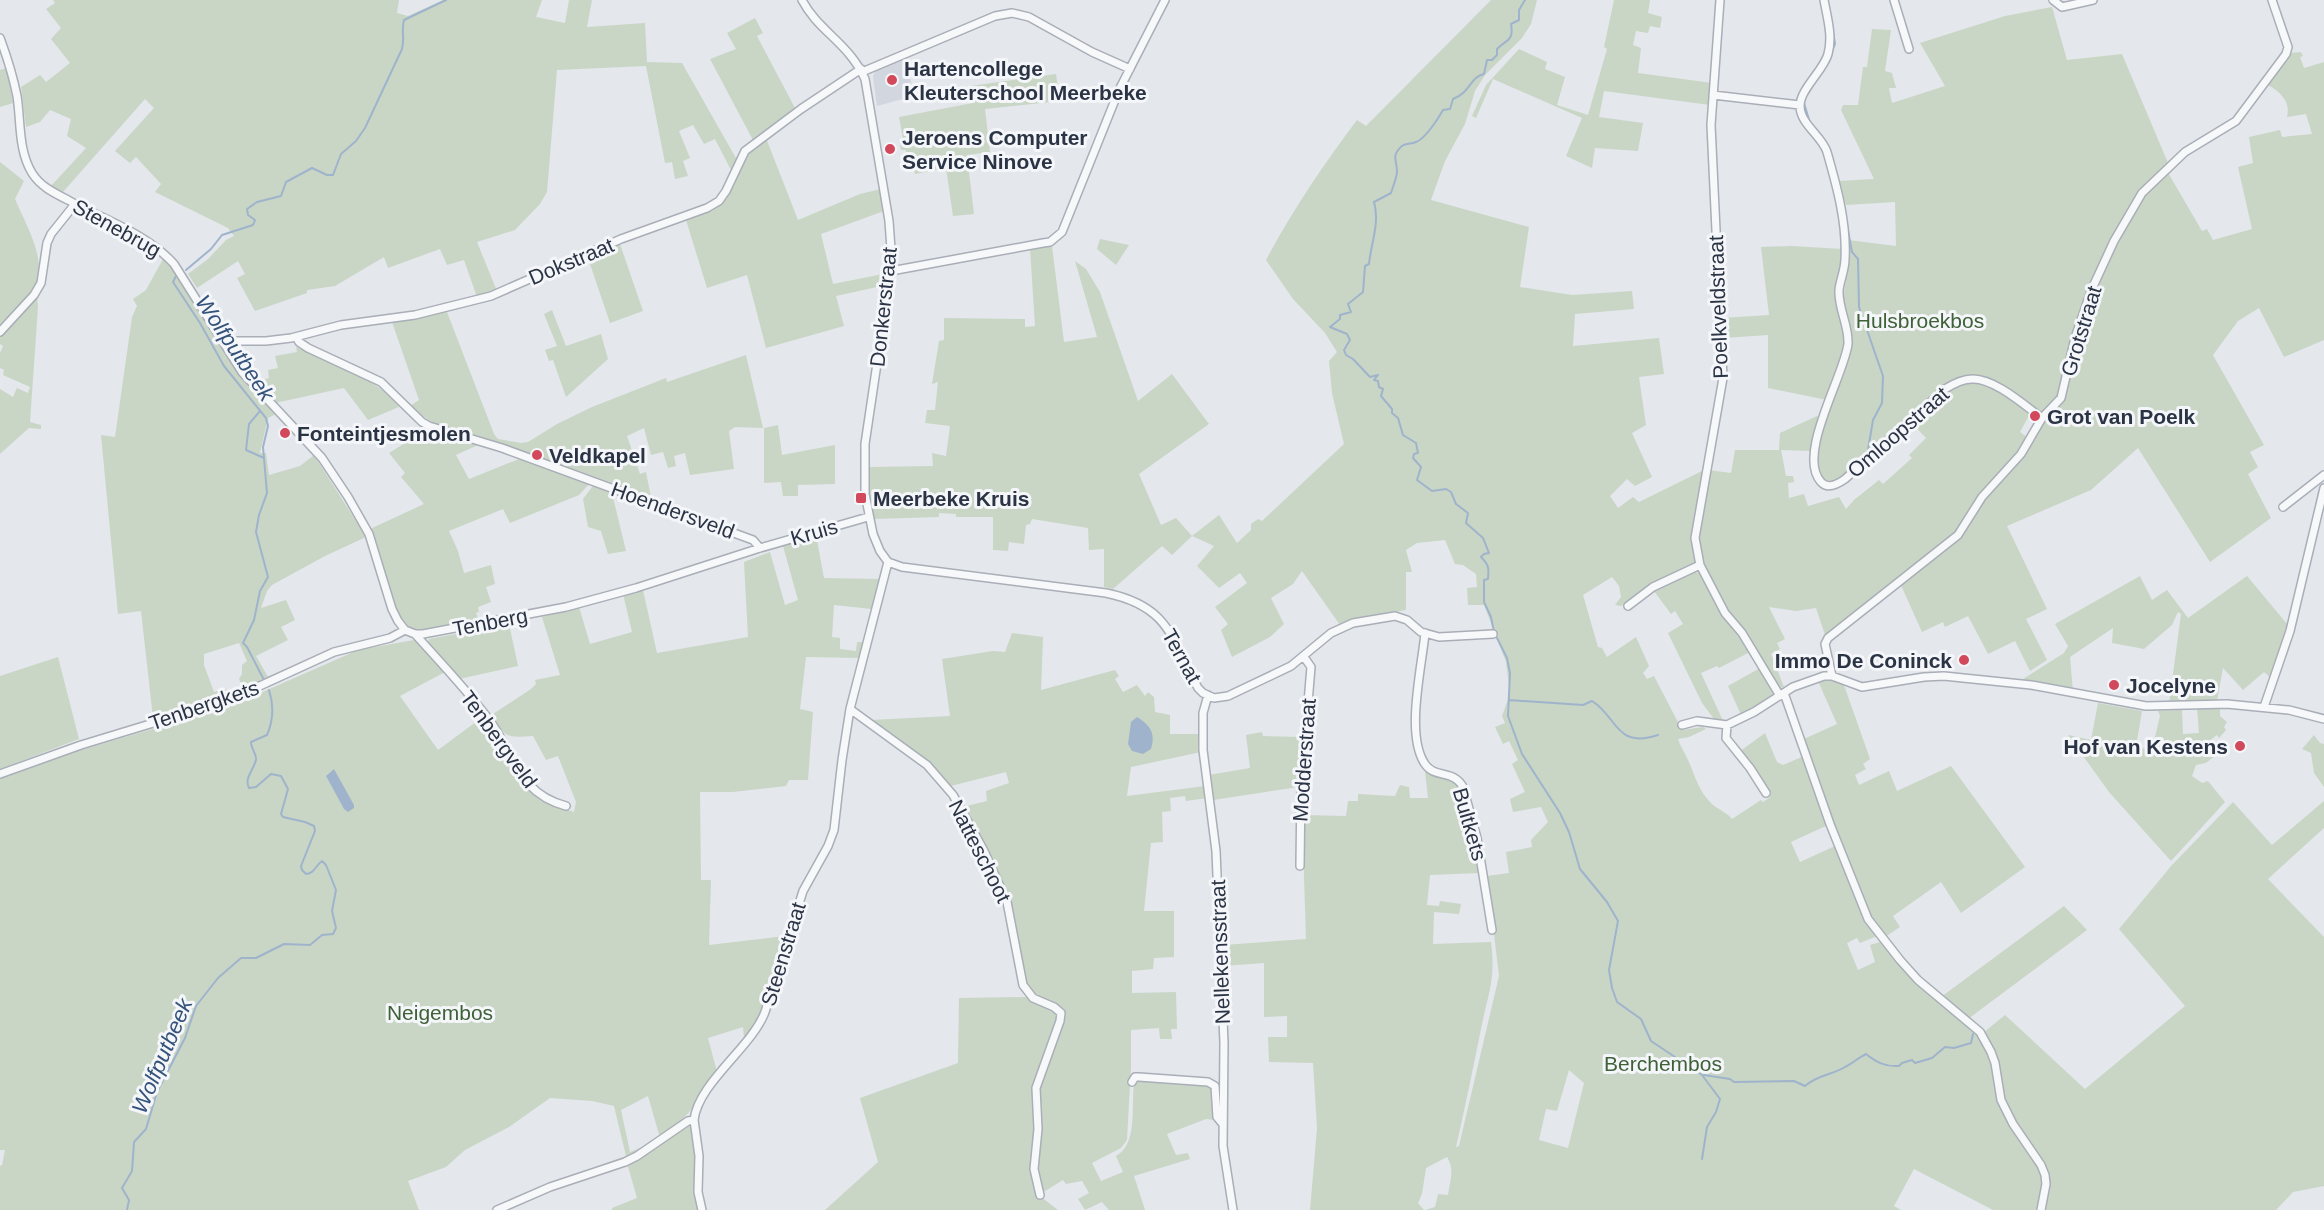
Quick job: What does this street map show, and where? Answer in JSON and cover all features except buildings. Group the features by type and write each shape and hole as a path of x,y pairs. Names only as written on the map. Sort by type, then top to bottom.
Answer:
{"street":[{"name":"Donkerstraat","path":"802,0 814,17 851,53 861,70 870,97 889,221 891,271 865,444 865,494 868,517 880,551 888,562"},
{"path":"891,271 1043,243 1062,232 1130,69 1165,0"},
{"name":"Poelkveldstraat","path":"1720,0 1711,125 1723,378 1695,538 1700,565 1725,613 1742,633 1782,694"},
{"path":"1713,95 1800,105 1828,56 1830,34 1824,0"},
{"path":"1894,0 1909,49"},
{"path":"2052,0 2062,7 2093,0"},
{"name":"Grotstraat","path":"1832,676 1825,644 1828,638 1958,535 1982,497 2021,454 2042,418 2061,398 2075,338 2091,291 2114,241 2142,192 2185,152 2236,121 2286,54 2288,47 2272,0"},
{"name":"Dokstraat","path":"224,341 266,341 296,337 341,325 409,316 491,296 621,239 707,208 719,201 726,191 745,151 801,109 861,70 995,16 1012,13 1029,16 1092,52 1130,69"},
{"name":"Stenebrug","path":"0,38 11,70 17,97 23,148 31,172 45,188 140,236 166,254 185,280 242,372 322,458 348,497 369,534 392,609 405,630"},
{"name":"Omloopstraat","path":"1800,105 1805,121 1826,149 1842,213 1845,250 1839,291 1848,342 1844,363 1823,413 1815,450 1815,470 1819,480 1823,485 1833,486 1845,479 1945,389 1960,381 1982,380 2014,397 2042,418"},
{"path":"0,332 38,289 47,243 51,234 75,204"},
{"name":"Hoendersveld","path":"296,337 308,348 381,382 429,426 502,448 753,540 760,548"},
{"path":"2283,507 2324,475"},
{"path":"2264,707 2290,631 2324,488"},
{"name":"Kruis","path":"760,548 868,517"},
{"name":"Tenberg","path":"405,630 415,634 435,632 566,607 636,588 760,548"},
{"name":"Ternat","path":"888,562 902,567 1106,593 1137,602 1160,617 1198,688 1214,698 1228,696 1291,666 1331,633 1353,623 1395,616 1407,620 1425,633 1450,638 1493,634"},
{"name":"Steenstraat","path":"694,1120 697,1108 710,1088 763,1018 803,891 834,830 850,709 888,562"},
{"path":"1628,606 1653,587 1700,565"},
{"name":"Tenbergkets","path":"0,774 81,745 229,700 334,652 390,638 405,630"},
{"name":"Bultkets","path":"1425,633 1415,714 1418,743 1423,761 1430,770 1453,776 1463,787 1477,838 1492,930"},
{"name":"Tenbergveld","path":"415,634 496,729 522,777 543,798 566,807"},
{"name":"Modderstraat","path":"1300,866 1301,786 1311,667 1304,657"},
{"path":"1682,725 1697,721 1727,725 1819,676 1832,676 1862,687 1944,676 2031,685 2146,706 2217,704 2264,707 2289,710 2324,719"},
{"path":"1782,694 1840,852 1868,919 1918,980 1980,1032 1991,1052 2001,1100 2045,1175 2046,1184 2041,1210"},
{"name":"Nellekensstraat","path":"1208,695 1203,713 1202,733 1217,873 1224,1043 1223,1146 1233,1210"},
{"name":"Natteschoot","path":"850,709 927,765 953,795 984,851 1007,902 1023,985 1033,998 1054,1007 1060,1013 1060,1021 1036,1088 1038,1129 1034,1169 1040,1195"},
{"path":"1727,725 1726,738 1766,793"},
{"path":"1132,1082 1135,1077 1208,1082 1215,1086 1217,1117 1222,1123"},
{"path":"497,1210 550,1186 625,1162 653,1146 688,1121 694,1120 699,1156 698,1192 702,1210"}],"shaded area":[{"name":"Hartencollege Kleuterschool Meerbeke","path":"906,58 914,96 877,106 873,77 875,71"}],"green space":[{"path":"53,0 399,0 397,13 408,16 443,0 542,0 536,17 565,23 569,0 592,0 587,27 645,23 647,62 682,63 737,160 732,172 715,139 704,144 693,125 679,131 690,158 683,161 688,176 675,179 672,162 665,163 646,66 557,70 547,192 540,204 515,230 477,242 497,291 477,297 464,260 447,265 440,249 388,268 384,257 335,286 307,290 307,293 255,311 237,278 245,274 238,261 197,288 188,274 208,259 226,240 234,236 228,228 155,192 161,184 136,157 130,163 115,151 154,108 145,99 63,192 51,186 86,148 67,136 71,119 50,110 40,122 26,127 21,87 40,75 46,82 70,63 51,39 61,28 46,9 55,3"},
{"name":"Berchembos","path":"1491,0 1537,0 1531,24 1522,38 1485,75 1475,91 1465,124 1445,161 1431,200 1529,227 1520,287 1572,295 1632,291 1634,309 1575,314 1573,346 1659,338 1664,374 1639,377 1646,425 1632,433 1652,477 1635,486 1627,479 1610,496 1618,508 1633,497 1639,502 1704,470 1691,538 1696,564 1621,606 1615,605 1621,597 1619,586 1612,577 1583,595 1598,647 1602,648 1607,657 1636,637 1649,666 1643,673 1647,679 1654,676 1682,730 1703,727 1706,729 1689,737 1678,739 1702,792 1712,804 1732,819 1761,800 1763,802 1770,797 1739,752 1765,733 1777,762 1783,765 1804,756 1828,825 1791,842 1800,862 1835,846 1860,909 1877,936 1860,943 1857,938 1847,943 1858,970 1875,962 1870,945 1880,942 1911,978 1992,1047 1983,1033 2005,1015 2085,1089 2185,1006 2119,929 2172,865 2233,802 2272,845 2324,801 2324,828 2268,879 2324,937 2324,1186 2293,1192 2276,1210 1993,1210 1914,1169 1894,1206 1901,1210 1425,1210 1435,1207 1438,1194 1448,1195 1451,1171 1447,1157 1426,1168 1422,1194 1418,1203 1424,1210 1310,1210 1317,1128 1313,1063 1269,1062 1268,1037 1287,1037 1287,1016 1264,1017 1264,963 1223,966 1223,945 1306,939 1302,815 1346,816 1348,801 1358,801 1358,794 1395,796 1400,785 1409,787 1410,798 1428,798 1425,771 1452,779 1462,794 1467,807 1480,873 1430,875 1427,905 1439,906 1440,901 1461,904 1459,914 1434,912 1433,944 1491,942 1493,967 1456,1147 1459,1146 1499,976 1487,876 1509,873 1506,852 1532,847 1531,840 1548,822 1541,807 1513,812 1510,799 1525,792 1512,764 1518,760 1509,741 1503,744 1495,727 1505,723 1502,716 1510,694 1506,662 1484,605 1468,605 1467,588 1477,587 1476,574 1463,565 1455,564 1445,540 1417,543 1406,550 1412,572 1406,572 1406,610 1369,616 1340,625 1302,571 1293,584 1271,598 1284,624 1270,637 1232,657 1221,630 1228,624 1215,607 1247,583 1240,573 1219,588 1197,566 1214,546 1192,536 1219,515 1237,543 1251,530 1251,524 1258,519 1262,521 1344,444 1332,393 1329,361 1337,352 1325,333 1293,299 1266,260 1287,224 1357,120 1366,126","holes":["1569,1070 1584,1083 1568,1148 1539,1140 1546,1109 1557,1111"]},
{"path":"1614,0 1650,0 1648,13 1662,17 1660,28 1650,26 1648,33 1636,31 1633,45 1641,48 1638,73 1712,83 1710,105 1604,91 1599,117 1643,123 1638,151 1595,148 1592,168 1566,156 1582,118 1493,79 1476,118 1472,116 1486,85 1519,49 1547,62 1545,69 1565,77 1557,105 1588,115 1607,49 1604,47"},
{"name":"Hulsbroekbos","path":"2052,7 2067,60 2122,54 2168,163 2142,187 2126,212 2091,284 2059,396 2046,410 2041,412 1978,376 1945,385 1841,478 1824,482 1818,471 1818,449 1832,398 1847,362 1851,336 1843,301 1848,240 1896,246 1895,202 1846,205 1839,181 1874,179 1841,110 1843,105 1858,105 1863,67 1867,67 1872,29 1891,30 1885,71 1892,73 1896,88 1889,88 1892,103 1945,86 1920,43 2005,16"},
{"path":"755,18 763,33 757,36 796,110 754,142 710,59 736,49 727,33"},
{"path":"2301,52 2303,56 2300,57 2304,68 2324,62 2324,340 2284,357 2259,308 2238,321 2213,355 2264,445 2250,452 2258,467 2248,474 2271,518 2210,562 2138,448 2091,490 2007,526 2047,609 2026,619 2047,660 2030,671 2015,641 1988,654 1968,616 1945,627 1943,622 1922,632 1900,583 1958,539 1976,510 2043,421 2061,403 2076,342 2093,293 2144,193 2167,171 2202,231 2207,229 2213,240 2252,229 2238,167 2253,163 2249,137 2280,130 2282,137 2312,134 2306,114 2287,117 2288,111 2284,98 2268,85 2289,53"},
{"path":"7,68 13,103 0,107 0,70"},
{"path":"1056,74 1060,101 985,109 990,152 967,155 974,214 953,216 946,168 915,174 913,166 907,167 906,150 901,150 899,140 903,139 899,117 973,103 971,86"},
{"path":"766,138 798,220 860,194 881,189 884,211 821,234 833,284 888,273 886,285 836,296 844,326 766,348 747,275 707,288 686,220 712,211 721,205 727,198 744,158"},
{"path":"0,162 24,181 15,199 35,245 39,269 32,292 0,327"},
{"path":"1100,239 1129,245 1116,265 1097,249"},
{"path":"620,244 643,311 610,323 588,258"},
{"path":"1052,246 1064,342 1097,337 1075,261 1086,269 1100,292 1138,401 1172,374 1209,424 1139,474 1161,525 1176,518 1192,536 1172,555 1162,546 1113,589 1104,587 1104,549 1089,550 1088,528 1032,519 1030,524 1026,525 1024,544 1009,542 1008,551 993,550 993,517 956,517 956,514 939,513 939,517 874,519 869,467 933,466 932,453 946,456 950,426 925,423 927,410 935,410 938,382 932,384 939,341 944,340 944,318 1025,319 1025,327 1035,326 1030,248"},
{"path":"1761,247 1843,249 1843,265 1839,280 1846,347 1827,400 1768,388 1768,335 1724,338 1722,318 1769,315"},
{"path":"163,259 187,291 234,366 276,414 268,418 260,453 266,453 269,475 300,466 314,455 366,537 325,556 272,585 267,591 261,608 286,600 295,620 281,627 288,640 256,656 268,677 243,687 239,679 242,674 242,665 247,661 239,643 204,654 204,665 214,692 226,689 228,694 153,718 141,611 118,614 101,435 115,437 132,317 137,306 133,299 146,290"},
{"path":"37,295 30,422 41,425 41,429 29,428 0,454 0,389 13,397 17,388 28,393 30,387 3,375 4,370 0,368 0,353 3,346 0,344 0,336"},
{"path":"552,310 566,346 601,334 608,359 566,397 553,360 549,361 545,350 557,346 544,314"},
{"path":"447,312 494,434 498,439 528,442 557,424 592,407 666,378 667,382 746,355 763,428 735,427 729,431 734,469 690,475 685,453 674,456 676,466 668,468 663,452 651,455 644,428 627,436 640,474 646,472 651,497 512,447 445,428 410,406 419,400 392,322"},
{"path":"296,347 365,378 389,396 399,407 368,420 344,388 275,403 256,383 269,378 268,370 278,368 275,356 297,352"},
{"path":"1979,381 2000,391 2031,412 2020,432 2028,438 1955,535 1825,635 1816,608 1796,611 1769,607 1785,639 1777,643 1780,649 1771,654 1784,687 1777,688 1718,597 1702,559 1699,525 1708,470 1731,473 1735,450 1779,450 1780,433 1817,416 1821,418 1813,451 1781,450 1786,476 1793,476 1794,482 1788,483 1789,498 1804,494 1808,506 1839,497 1846,509 1879,480 1883,484 1912,458 1909,455 1926,438 1911,422 1938,397 1958,384"},
{"path":"778,425 782,455 835,445 835,484 798,485 798,496 783,496 781,482 764,483 764,428"},
{"path":"426,430 440,436 478,445 456,455 469,479 524,457 591,482 579,495 510,523 503,509 449,531 464,573 491,565 495,584 486,587 491,602 478,607 479,612 476,613 479,620 437,629 420,630 407,625 401,617 370,529 424,504 401,477 405,473 389,453"},
{"path":"595,483 611,489 626,551 608,554 601,531 588,527 583,499"},
{"name":"Neigembos","path":"816,535 824,578 879,579 871,609 834,605 832,637 840,638 840,649 856,651 857,642 865,642 860,658 806,657 800,709 813,712 808,780 789,780 786,786 733,792 700,792 701,880 711,880 709,945 785,936 771,990 760,1016 744,1038 743,1027 708,1038 717,1072 679,1123 660,1138 648,1096 621,1110 630,1152 640,1148 641,1151 604,1167 603,1164 626,1156 614,1106 592,1101 550,1098 509,1127 465,1150 446,1167 408,1181 419,1210 0,1210 0,1166 5,1150 0,1150 0,779 71,753 231,706 358,650 414,640 445,672 400,696 438,750 484,716 519,779 541,801 574,812 576,802 558,756 546,760 533,736 508,735 490,716 531,689 536,684 535,680 560,675 542,617 579,607 590,644 632,632 623,594 643,590 657,653 748,637 744,562 770,552 785,605 798,600 783,546"},
{"path":"1694,571 1700,574 1720,612 1750,652 1719,668 1717,666 1701,673 1724,723 1714,719 1702,703 1668,633 1683,624 1675,611 1671,614 1654,591"},
{"path":"2140,576 2152,600 2167,590 2188,618 2247,576 2288,625 2271,678 2264,672 2243,690 2223,668 2217,701 2169,704 2181,614 2178,612 2172,625 2144,649 2112,643 2113,628 2070,657 2073,692 2020,681 2064,653 2068,646 2055,624"},
{"path":"509,624 518,666 459,679 428,642 429,639"},
{"path":"1012,633 1043,637 1041,690 1115,670 1119,676 1115,679 1123,692 1137,685 1145,696 1148,692 1154,697 1155,712 1170,715 1170,734 1199,734 1201,752 1131,767 1127,796 1205,786 1207,798 1186,801 1185,796 1170,798 1171,811 1162,812 1163,842 1151,843 1144,911 1174,911 1174,957 1154,958 1153,969 1132,971 1132,993 1176,992 1177,1029 1171,1029 1172,1039 1160,1039 1159,1028 1131,1030 1127,1140 1121,1148 1092,1163 1101,1181 1123,1172 1116,1156 1128,1143 1131,1134 1134,1084 1139,1078 1211,1087 1215,1120 1206,1119 1167,1134 1176,1155 1188,1153 1190,1159 1134,1176 1145,1210 1109,1210 1102,1202 1085,1210 1078,1199 1089,1193 1082,1181 1066,1184 1063,1180 1042,1193 1036,1170 1040,1087 1066,1015 1062,1010 1035,998 1025,986 1012,911 963,807 987,801 986,791 1009,783 1006,772 951,786 928,762 871,720 950,716 942,659 993,651 1005,652"},
{"path":"58,657 79,739 0,769 0,676"},
{"path":"1760,668 1775,695 1742,717 1728,686"},
{"path":"1828,678 1844,685 1870,759 1863,764 1866,769 1855,775 1859,785 1889,771 1897,791 1951,766 2025,867 1961,913 1941,882 1893,916 1900,927 1885,937 1863,903 1804,739 1837,724 1818,681"},
{"path":"2098,703 2142,711 2136,747 2152,750 2160,716 2158,711 2182,710 2183,734 2199,733 2197,708 2220,707 2220,716 2227,722 2224,727 2226,730 2219,738 2217,735 2209,741 2213,749 2218,747 2221,751 2206,763 2196,765 2192,776 2202,783 2208,781 2225,802 2171,861 2109,792 2068,735 2091,740"},
{"path":"1262,732 1263,736 1303,737 1298,787 1213,800 1209,775 1250,768 1246,735"},
{"path":"2314,735 2320,743 2324,744 2324,787 2314,773 2311,753 2302,749"},
{"path":"2064,906 2087,930 1968,1019 1941,997"},
{"path":"1026,997 1054,1011 1058,1017 1037,1080 1037,1194 1058,1210 825,1210 878,1162 860,1098 958,1063 959,998"},
{"path":"685,1126 690,1126 696,1151 699,1210 612,1210 612,1208 637,1198 627,1163"}],"water":[{"path":"1137,717 1148,726 1153,738 1151,749 1143,754 1132,751 1128,744 1131,722"},
{"path":"334,769 354,805 354,808 348,812 344,809 326,776"}],"waterway":[{"name":"Wolfputbeek","path":"186,270 211,249 222,235 253,225 255,220 248,215 247,209 257,202 281,196 286,182 312,168 327,175 333,175 341,154 356,141 365,128 402,49 404,20 446,0"},
{"path":"1494,632 1491,617 1484,602 1484,580 1488,579 1488,569 1481,557 1489,553 1483,538 1466,523 1468,513 1456,504 1451,492 1446,489 1432,491 1417,480 1421,467 1413,458 1414,454 1418,453 1416,443 1403,435 1398,418 1381,396 1383,389 1379,387 1378,381 1374,380 1378,375 1370,377 1346,355 1344,350 1350,340 1347,334 1330,327 1340,319 1340,315 1351,312 1348,304 1363,292 1365,266 1369,264 1376,225 1374,202 1391,193 1397,174 1395,157 1397,152 1403,145 1420,140 1443,110 1450,109 1453,99 1463,93 1476,78 1484,74 1487,60 1492,60 1497,55 1497,49 1511,37 1511,24 1519,20 1519,10 1525,0"},
{"path":"1831,54 1835,44 1832,25"},
{"path":"1807,95 1820,74"},
{"path":"1804,103 1810,123"},
{"path":"1841,193 1852,252 1858,259 1859,307 1883,376 1882,403 1873,420 1868,450"},
{"name":"Wolfputbeek","path":"176,276 173,282 200,323 224,366 266,418 268,426 263,447 267,493 256,532 268,577 260,591 254,620 243,643 263,678"},
{"path":"260,411 249,424 246,450 264,458"},
{"path":"1497,638 1507,658 1510,673 1508,716 1522,754 1560,813 1569,832 1580,869 1607,902 1618,921 1609,970 1617,1002 1641,1019 1651,1041 1702,1075 1720,1099 1716,1112 1707,1127 1702,1159"},
{"name":"Wolfputbeek","path":"127,1210 129,1200 122,1188 132,1171 134,1142 146,1129 157,1092 185,1038 196,1006 218,978 241,958 256,958 284,944 310,945 322,935 333,934 336,928 332,911 336,890 326,865 322,861 313,871 306,874 301,866 315,831 314,826 283,817 281,814 288,789 281,776 271,774 256,787 249,788 248,778 256,760 251,742 267,735 271,724 272,707 269,690"},
{"path":"1509,700 1583,705 1592,701 1625,735 1633,738 1658,735"},
{"path":"1704,1075 1730,1079 1734,1082 1794,1081 1805,1086 1840,1070 1866,1054 1889,1066 1899,1066 1912,1060 1915,1063 1932,1058 1945,1047 1954,1048 1971,1043 1973,1034"}],"place":[{"name":"Hartencollege Kleuterschool Meerbeke","path":"892,80"},
{"name":"Jeroens Computer Service Ninove","path":"890,149"},
{"name":"Grot van Poelk","path":"2035,416"},
{"name":"Fonteintjesmolen","path":"285,433"},
{"name":"Veldkapel","path":"537,455"},
{"name":"Meerbeke Kruis","path":"861,498"},
{"name":"Immo De Coninck","path":"1964,660"},
{"name":"Jocelyne","path":"2114,685"},
{"name":"Hof van Kestens","path":"2240,746"}]}
